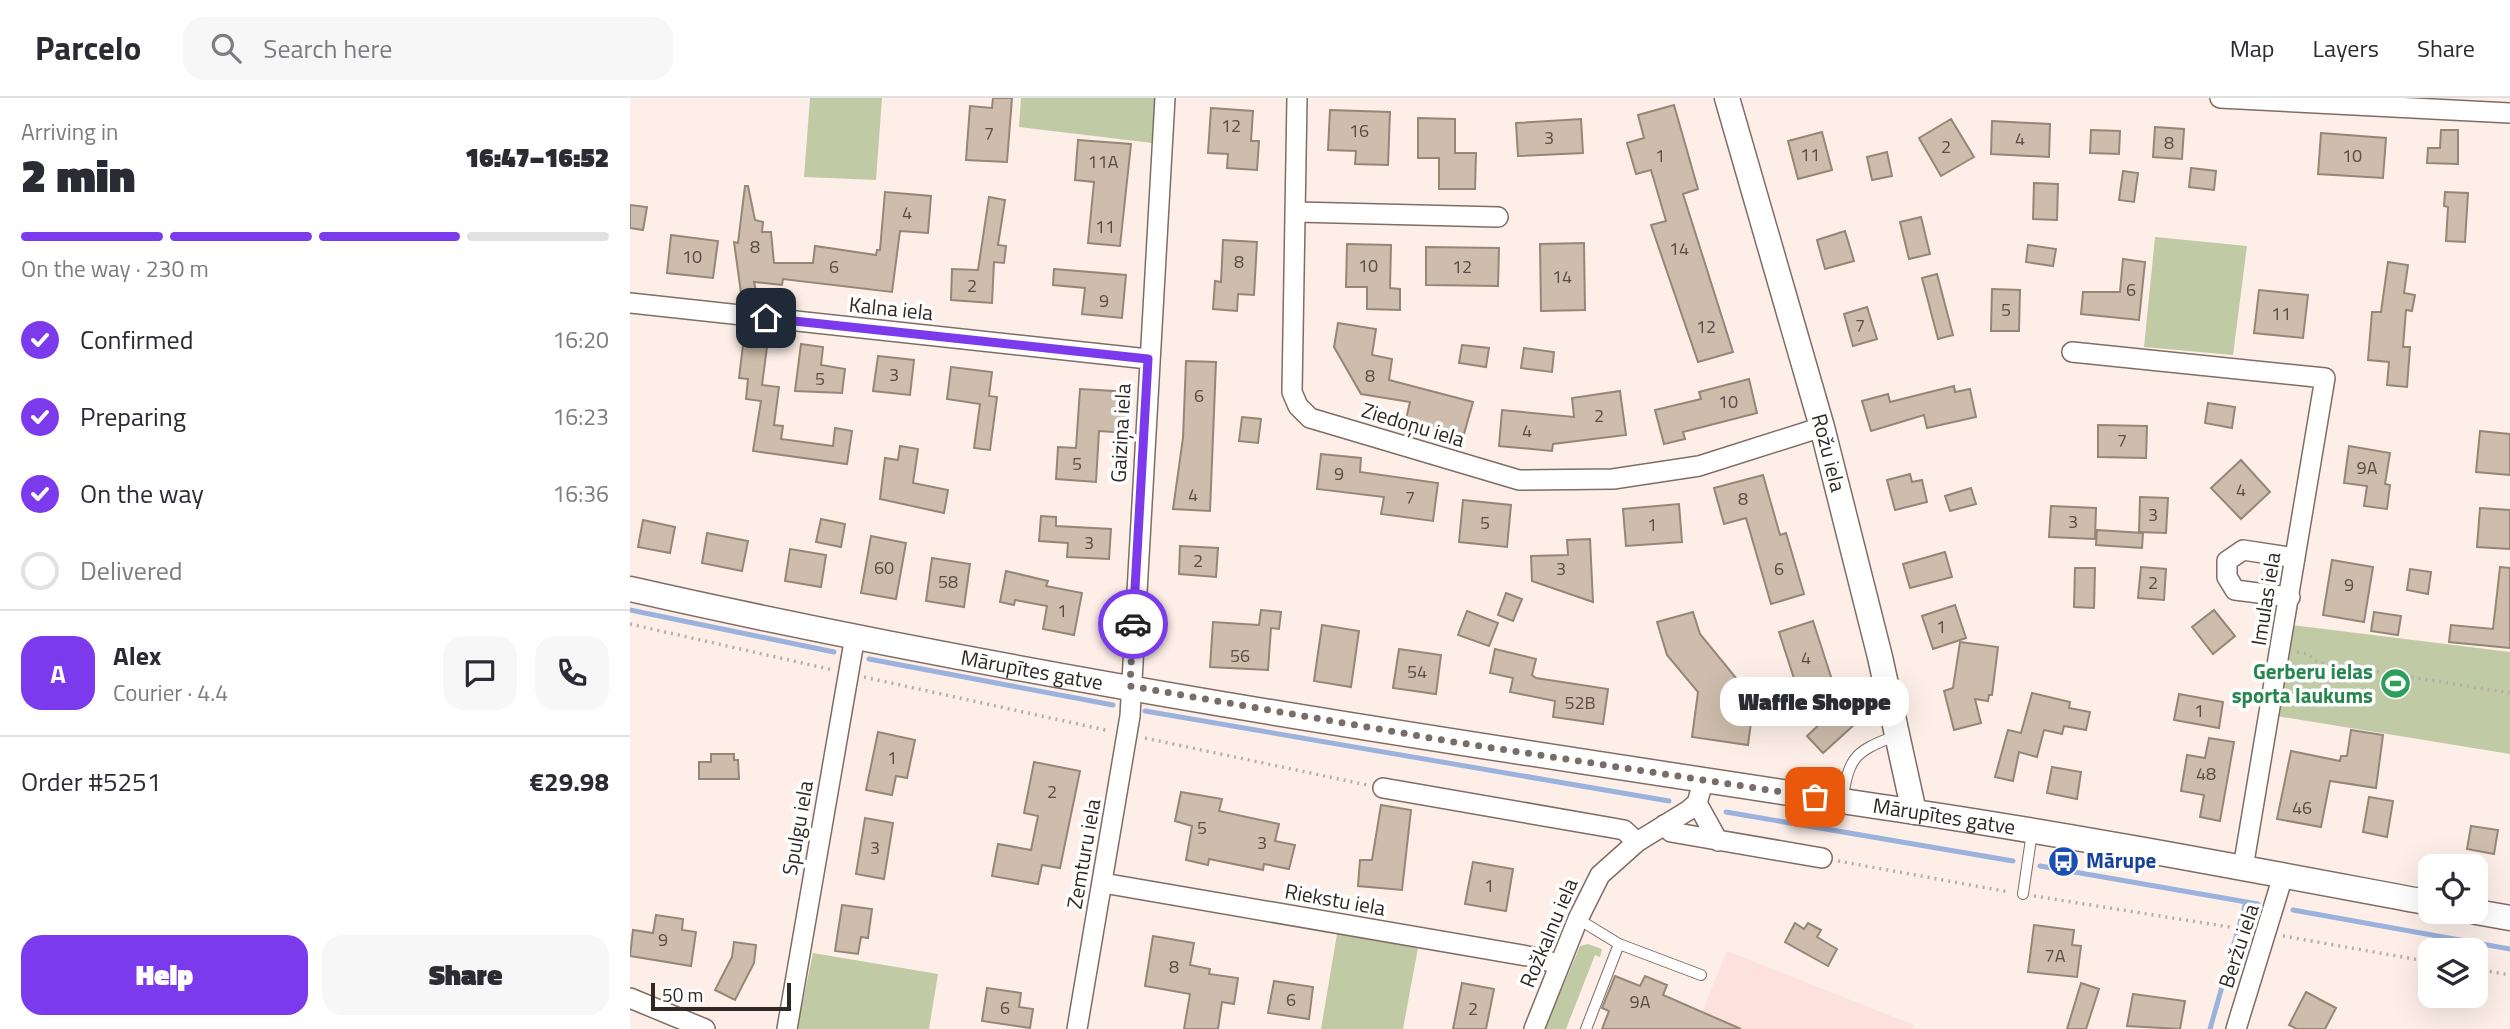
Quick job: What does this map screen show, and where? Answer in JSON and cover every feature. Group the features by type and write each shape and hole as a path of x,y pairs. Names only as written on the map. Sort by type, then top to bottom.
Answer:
{"street":[{"name":"Gaiziņa iela","path":"1130,686 1165,98"},
{"name":"Ziedoņu iela","path":"1297,98 1293,392 1298,406 1310,418 1519,480 1613,480 1699,466 1822,427"},
{"name":"Rožu iela","path":"1727,98 1822,427 1880,657 1914,812"},
{"path":"2220,98 2510,113"},
{"path":"1297,212 1498,217"},
{"name":"Kalna iela","path":"630,303 1148,359"},
{"name":"Imulas iela","path":"2072,352 2325,378 2243,868"},
{"path":"2290,597 2235,590 2227,577 2227,561 2243,550 2295,558"},
{"name":"Mārupītes gatve","path":"630,589 855,636 1454,742 1701,791 1842,802 1914,812 2418,901"},
{"name":"Spulgu iela","path":"787,1029 855,636"},
{"name":"Zemturu iela","path":"1077,1029 1127,734 1130,686"},
{"path":"1383,788 1624,830 1637,842"},
{"path":"1701,791 1718,841"},
{"name":"Rožkalnu iela","path":"1534,1029 1578,919 1600,875 1637,842 1664,825 1701,791"},
{"path":"1664,825 1671,832 1822,858"},
{"name":"Beržu iela","path":"2236,1029 2261,932 2283,876"},
{"name":"Riekstu iela","path":"1103,883 1525,956 1559,965"},
{"path":"2488,914 2510,918"},
{"path":"630,998 705,1029"}],"lane":[{"path":"1842,802 1853,758 1866,747 1896,736"},
{"path":"2023,894 2032,832"},
{"path":"1578,919 1619,944 1701,975"},
{"path":"1586,1029 1619,944"}],"path":[{"path":"630,624 1383,788"},
{"path":"2281,649 2308,654 2317,662 2510,694"},
{"path":"1822,858 2418,960"},
{"path":"2488,972 2510,975"}],"shaded area":[{"path":"1727,951 1914,1025 1913,1029 1741,1029 1702,1012"}],"green space":[{"path":"810,98 882,98 876,180 804,177"},
{"path":"1021,98 1155,98 1152,143 1019,127"},
{"path":"2155,237 2247,246 2233,355 2144,347"},
{"name":"Gerberu ielas sporta laukums","path":"2292,625 2510,652 2510,754 2276,716"},
{"path":"1337,934 1418,948 1403,1029 1321,1029"},
{"path":"1588,944 1602,949 1600,957 1595,955 1566,1029 1545,1029 1580,946"},
{"path":"813,953 938,974 929,1029 797,1029"}],"building":[{"path":"993,98 1012,98 1007,162 966,160 970,106 992,108"},
{"path":"1674,105 1698,189 1683,194 1733,352 1698,362 1651,225 1666,221 1651,170 1636,174 1627,143 1644,138 1638,115"},
{"path":"1211,108 1253,111 1251,141 1259,141 1257,170 1227,168 1228,154 1208,153"},
{"path":"1330,110 1390,112 1388,165 1355,164 1356,151 1328,150"},
{"path":"1418,118 1455,119 1455,153 1476,153 1475,189 1439,189 1439,158 1418,158"},
{"path":"1581,119 1583,153 1518,156 1516,123"},
{"path":"1951,119 1974,157 1941,176 1919,138"},
{"path":"1992,121 2050,124 2049,157 1991,154"},
{"path":"2155,127 2184,129 2182,159 2153,157"},
{"path":"2091,130 2120,131 2119,154 2090,153"},
{"path":"2441,130 2458,130 2458,164 2427,163 2428,148 2440,148"},
{"path":"1822,132 1832,170 1798,179 1788,141"},
{"path":"2321,133 2386,138 2383,178 2318,174"},
{"path":"1078,140 1131,144 1120,246 1088,243 1094,182 1075,180"},
{"path":"1887,152 1892,176 1872,180 1867,157"},
{"path":"2191,168 2216,171 2214,190 2189,187"},
{"path":"2123,171 2138,173 2134,202 2119,200"},
{"path":"2034,183 2058,184 2057,220 2033,219"},
{"path":"745,186 748,186 755,220 763,222 762,232 771,232 774,263 813,263 815,246 876,255 877,250 880,250 885,192 931,196 928,233 900,231 892,292 783,279 782,285 754,282 756,291 741,293 734,242 738,243"},
{"path":"2445,192 2468,193 2465,242 2446,241 2448,207 2444,206"},
{"path":"989,197 1005,200 998,245 1006,246 1004,263 994,262 992,303 951,300 952,269 978,270"},
{"path":"630,205 647,207 643,230 630,228"},
{"path":"1921,217 1930,254 1909,259 1900,222"},
{"path":"1845,231 1854,261 1825,269 1817,240"},
{"path":"671,235 718,241 713,278 667,273"},
{"path":"1223,240 1257,242 1254,295 1238,294 1237,311 1213,309 1215,281 1221,282"},
{"path":"1584,243 1585,310 1541,311 1540,244"},
{"path":"1347,244 1391,245 1390,288 1400,289 1400,310 1367,309 1367,287 1346,287"},
{"path":"2028,245 2056,249 2053,266 2026,262"},
{"path":"1426,247 1499,248 1498,286 1426,285"},
{"path":"2123,259 2145,262 2139,320 2081,314 2083,292 2120,292"},
{"path":"2388,262 2408,265 2404,293 2415,295 2412,311 2406,310 2403,347 2410,347 2407,387 2387,385 2389,362 2368,360 2372,312 2381,312"},
{"path":"1054,269 1126,275 1122,318 1082,314 1085,288 1053,285"},
{"path":"1937,274 1953,335 1938,339 1922,278"},
{"path":"1992,289 2020,290 2019,331 1991,331"},
{"path":"2259,290 2308,295 2303,338 2254,333"},
{"path":"1867,307 1877,339 1853,346 1844,314"},
{"path":"1338,323 1376,329 1372,355 1392,359 1389,380 1473,402 1464,434 1406,419 1410,402 1361,394 1334,347"},
{"path":"801,344 823,347 821,365 845,369 842,393 795,391"},
{"path":"743,345 767,347 762,385 779,387 774,425 783,426 781,439 833,446 835,428 852,431 847,464 753,451 761,401 746,399 748,379 739,378"},
{"path":"1462,345 1489,348 1486,367 1459,363"},
{"path":"1524,348 1554,352 1552,372 1521,368"},
{"path":"878,356 914,360 910,395 873,391"},
{"path":"1186,361 1216,362 1210,511 1173,509 1183,438"},
{"path":"951,367 992,372 989,396 997,397 990,450 974,448 980,404 947,399"},
{"path":"1749,379 1757,413 1683,432 1685,439 1664,444 1655,410 1701,399 1699,392"},
{"path":"1954,386 1955,392 1970,389 1976,417 1927,428 1924,415 1871,431 1862,401 1888,394 1890,402"},
{"path":"1080,389 1131,392 1128,433 1099,431 1096,482 1056,479 1058,447 1076,448"},
{"path":"1620,391 1626,435 1553,444 1552,451 1499,446 1502,410 1574,417 1572,398"},
{"path":"2208,403 2235,407 2232,428 2205,423"},
{"path":"1242,417 1261,419 1258,443 1239,441"},
{"path":"2098,425 2147,426 2146,458 2098,457"},
{"path":"2480,431 2510,434 2510,475 2476,472"},
{"path":"900,446 918,449 913,483 948,490 944,513 880,499 885,458 898,460"},
{"path":"2349,446 2390,453 2385,484 2390,485 2387,509 2364,506 2367,486 2344,483"},
{"path":"1321,454 1361,458 1360,472 1438,483 1433,521 1381,514 1384,497 1317,489"},
{"path":"2241,460 2270,492 2241,519 2211,488"},
{"path":"1910,474 1912,482 1922,480 1927,502 1895,510 1887,480"},
{"path":"1763,475 1780,535 1786,533 1804,594 1771,604 1746,518 1724,524 1714,488"},
{"path":"1971,488 1976,504 1950,511 1945,496"},
{"path":"2140,497 2168,498 2166,533 2139,532"},
{"path":"1463,500 1511,505 1507,547 1459,542"},
{"path":"1679,504 1682,542 1626,546 1623,509"},
{"path":"2051,506 2096,508 2095,539 2049,537"},
{"path":"2480,508 2510,510 2510,549 2477,547"},
{"path":"1041,516 1056,517 1056,526 1111,529 1109,559 1067,557 1068,543 1039,541"},
{"path":"821,519 845,524 841,547 816,542"},
{"path":"643,520 675,527 670,553 638,547"},
{"path":"2097,530 2143,533 2142,548 2096,545"},
{"path":"707,533 748,541 742,571 702,563"},
{"path":"871,536 906,543 896,599 861,593"},
{"path":"1590,539 1593,602 1532,581 1531,556 1568,555 1567,540"},
{"path":"1180,546 1218,548 1216,577 1179,574"},
{"path":"790,549 826,555 821,587 785,581"},
{"path":"1945,552 1952,577 1910,588 1903,564"},
{"path":"932,558 970,564 964,607 926,601"},
{"path":"2332,560 2373,567 2364,622 2323,615"},
{"path":"2141,567 2166,569 2164,600 2138,598"},
{"path":"2500,567 2510,568 2510,648 2449,642 2451,625 2493,629"},
{"path":"2075,568 2095,568 2094,608 2074,607"},
{"path":"2410,569 2431,572 2428,594 2407,590"},
{"path":"1006,571 1048,581 1046,586 1082,593 1074,635 1043,629 1047,606 1015,600 1014,605 1000,602"},
{"path":"1506,593 1522,599 1513,621 1498,615"},
{"path":"1955,605 1966,638 1933,649 1922,616"},
{"path":"1261,610 1281,612 1279,629 1271,628 1268,670 1210,667 1213,622 1259,625"},
{"path":"2214,610 2235,636 2213,654 2192,627"},
{"path":"1467,611 1498,623 1489,646 1458,635"},
{"path":"1693,612 1700,634 1754,700 1748,745 1692,737 1698,692 1667,655 1657,622"},
{"path":"2374,612 2401,616 2398,635 2371,631"},
{"path":"1813,621 1833,683 1799,694 1779,632"},
{"path":"1322,625 1359,631 1351,687 1314,681"},
{"path":"1960,642 1998,647 1992,695 1989,695 1988,701 1975,699 1981,723 1954,730 1944,691 1953,688"},
{"path":"1399,649 1441,655 1436,694 1393,688"},
{"path":"1495,649 1536,659 1532,675 1536,678 1608,689 1603,724 1553,717 1555,701 1510,692 1513,678 1490,673"},
{"path":"2032,693 2070,702 2069,708 2090,712 2086,730 2064,726 2062,734 2044,730 2037,757 2019,752 2013,781 1995,777 2008,730 2021,733"},
{"path":"2179,694 2223,702 2219,728 2174,720"},
{"path":"1848,697 1865,715 1823,753 1807,736"},
{"path":"2351,730 2383,735 2376,788 2330,781 2321,827 2277,819 2291,751 2340,761 2341,756 2347,756"},
{"path":"878,732 915,740 907,778 896,776 892,795 866,790"},
{"path":"2209,738 2234,742 2220,821 2200,817 2204,795 2181,791 2187,755 2205,758"},
{"path":"711,754 734,754 734,760 738,760 739,779 699,779 699,762 711,762"},
{"path":"1034,762 1080,771 1060,868 1042,865 1038,884 992,876 998,844 1031,850 1038,816 1024,813"},
{"path":"2052,767 2081,772 2077,799 2047,793"},
{"path":"1181,792 1222,799 1219,811 1279,824 1275,841 1295,845 1289,869 1264,864 1263,870 1209,859 1208,865 1186,860 1192,826 1175,821"},
{"path":"2369,797 2393,801 2387,837 2363,832"},
{"path":"1381,805 1411,810 1402,890 1358,886 1360,860 1372,860"},
{"path":"865,818 893,823 884,879 856,874"},
{"path":"2471,826 2498,830 2494,854 2467,849"},
{"path":"1473,862 1513,869 1506,911 1465,904"},
{"path":"842,905 872,909 868,938 861,937 858,954 835,951"},
{"path":"656,915 683,919 682,930 696,932 691,966 630,956 633,930 653,933"},
{"path":"1795,923 1804,929 1808,923 1821,930 1817,937 1837,949 1828,966 1785,942"},
{"path":"2034,925 2074,930 2072,945 2081,946 2077,977 2028,972"},
{"path":"1153,936 1194,943 1190,965 1210,969 1209,974 1238,978 1234,1004 1222,1002 1218,1029 1184,1029 1190,994 1145,986"},
{"path":"734,942 756,945 754,963 735,1000 715,990 732,957"},
{"path":"1615,976 1640,986 1645,976 1667,985 1663,995 1741,1029 1602,1029 1609,1011 1602,1008"},
{"path":"1274,981 1313,987 1309,1019 1268,1013"},
{"path":"1462,983 1494,989 1486,1029 1453,1029"},
{"path":"2081,983 2099,989 2086,1029 2067,1029"},
{"path":"987,988 1021,993 1019,1007 1033,1009 1030,1028 982,1021"},
{"path":"2306,992 2336,1008 2325,1029 2297,1029 2289,1025"},
{"path":"2133,994 2185,1001 2180,1029 2127,1026"}],"waterway":[{"path":"630,610 834,652"},
{"path":"869,659 1113,705"},
{"path":"1145,711 1669,801"},
{"path":"1726,812 2013,861"},
{"path":"2040,866 2258,904"},
{"path":"2210,1029 2246,902"},
{"path":"2293,910 2510,949"}],"way so far":[{"path":"1133,624 1130,686 1454,742 1815,797"}],"place":[{"name":"Gerberu ielas sporta laukums","path":"2396,684"},
{"name":"Waffle Shoppe","path":"1815,797"},
{"name":"Mārupe","path":"2063,861"}],"route":[{"path":"766,318 1148,359 1133,624"}]}
